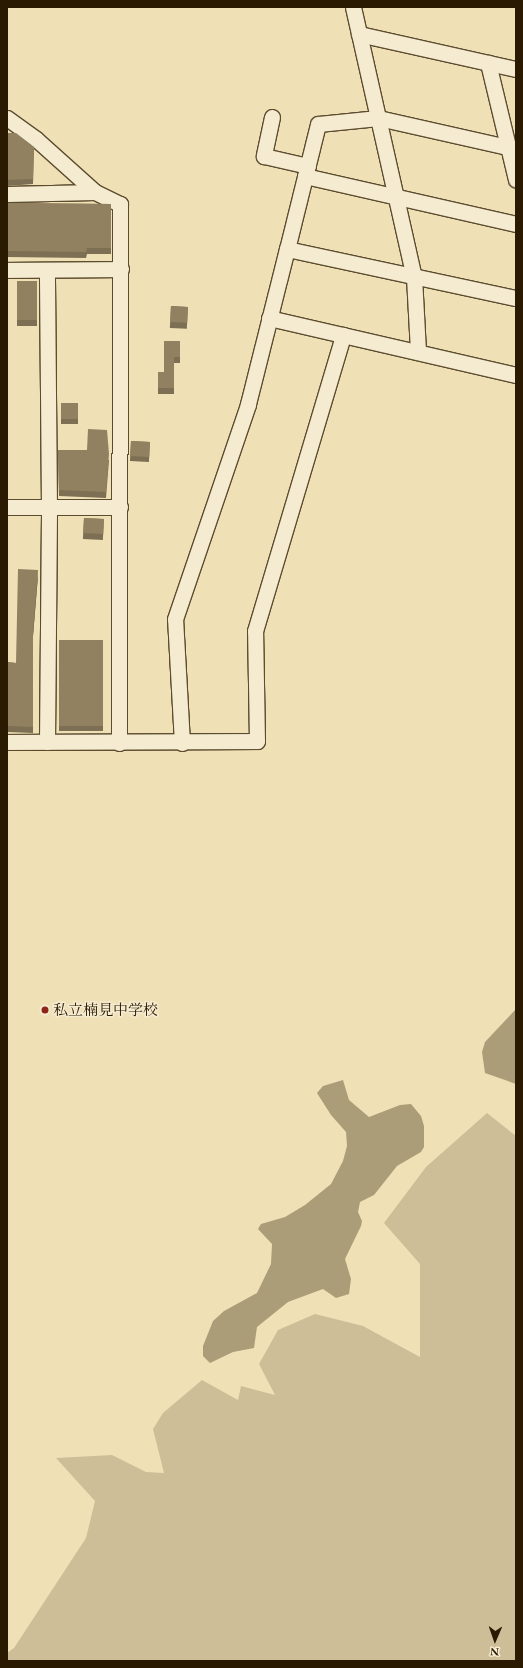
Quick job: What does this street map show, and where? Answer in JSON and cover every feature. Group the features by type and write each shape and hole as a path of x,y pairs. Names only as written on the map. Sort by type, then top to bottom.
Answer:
{"street":[{"path":"353,7 414,277 418,352"},
{"path":"359,34 516,69"},
{"path":"488,63 512,148 516,180"},
{"path":"272,117 264,156 307,171 396,196 516,224"},
{"path":"7,118 36,139 95,192 120,204 119,743"},
{"path":"182,743 175,619 248,404 318,124 378,118 512,148"},
{"path":"7,194 95,192"},
{"path":"287,249 516,298"},
{"path":"7,270 121,269"},
{"path":"47,270 50,508 47,742"},
{"path":"269,318 516,375"},
{"path":"7,742 182,743 257,741 255,631 343,335"},
{"path":"7,507 120,508"}],"shaded area":[{"path":"516,1009 516,1084 485,1073 482,1052 485,1042"},
{"path":"343,1080 349,1100 369,1117 400,1105 411,1104 421,1116 424,1126 424,1147 421,1152 397,1166 374,1195 360,1202 358,1212 362,1221 361,1226 345,1259 351,1279 349,1294 336,1298 323,1289 288,1302 257,1327 254,1348 233,1352 210,1363 203,1356 203,1346 213,1321 224,1311 257,1293 271,1264 272,1244 258,1229 261,1224 285,1217 305,1205 331,1184 343,1161 347,1146 346,1132 331,1115 317,1093 323,1086"},
{"path":"487,1113 516,1136 516,1661 7,1661 7,1653 14,1648 86,1538 95,1501 56,1458 112,1455 146,1472 164,1473 153,1429 163,1413 202,1380 238,1400 241,1386 275,1395 259,1364 278,1330 315,1314 363,1326 420,1357 420,1264 384,1223 426,1167"}],"building":[{"path":"7,133 16,133 34,147 33,179 7,180"},
{"path":"7,203 111,204 111,248 87,248 86,252 7,251"},
{"path":"17,281 37,281 37,320 17,320"},
{"path":"171,306 188,307 187,323 170,322"},
{"path":"164,341 180,341 180,357 174,357 174,388 158,388 158,372 164,372"},
{"path":"61,403 78,403 78,419 61,419"},
{"path":"88,429 107,430 109,454 106,492 59,490 58,450 87,450"},
{"path":"131,441 150,442 149,457 130,456"},
{"path":"84,518 104,519 103,534 83,533"},
{"path":"18,569 38,570 33,631 33,727 7,726 7,662 16,663"},
{"path":"59,640 103,640 103,726 59,726"}],"place":[{"name":"私立楠見中学校","path":"45,1010"}]}
